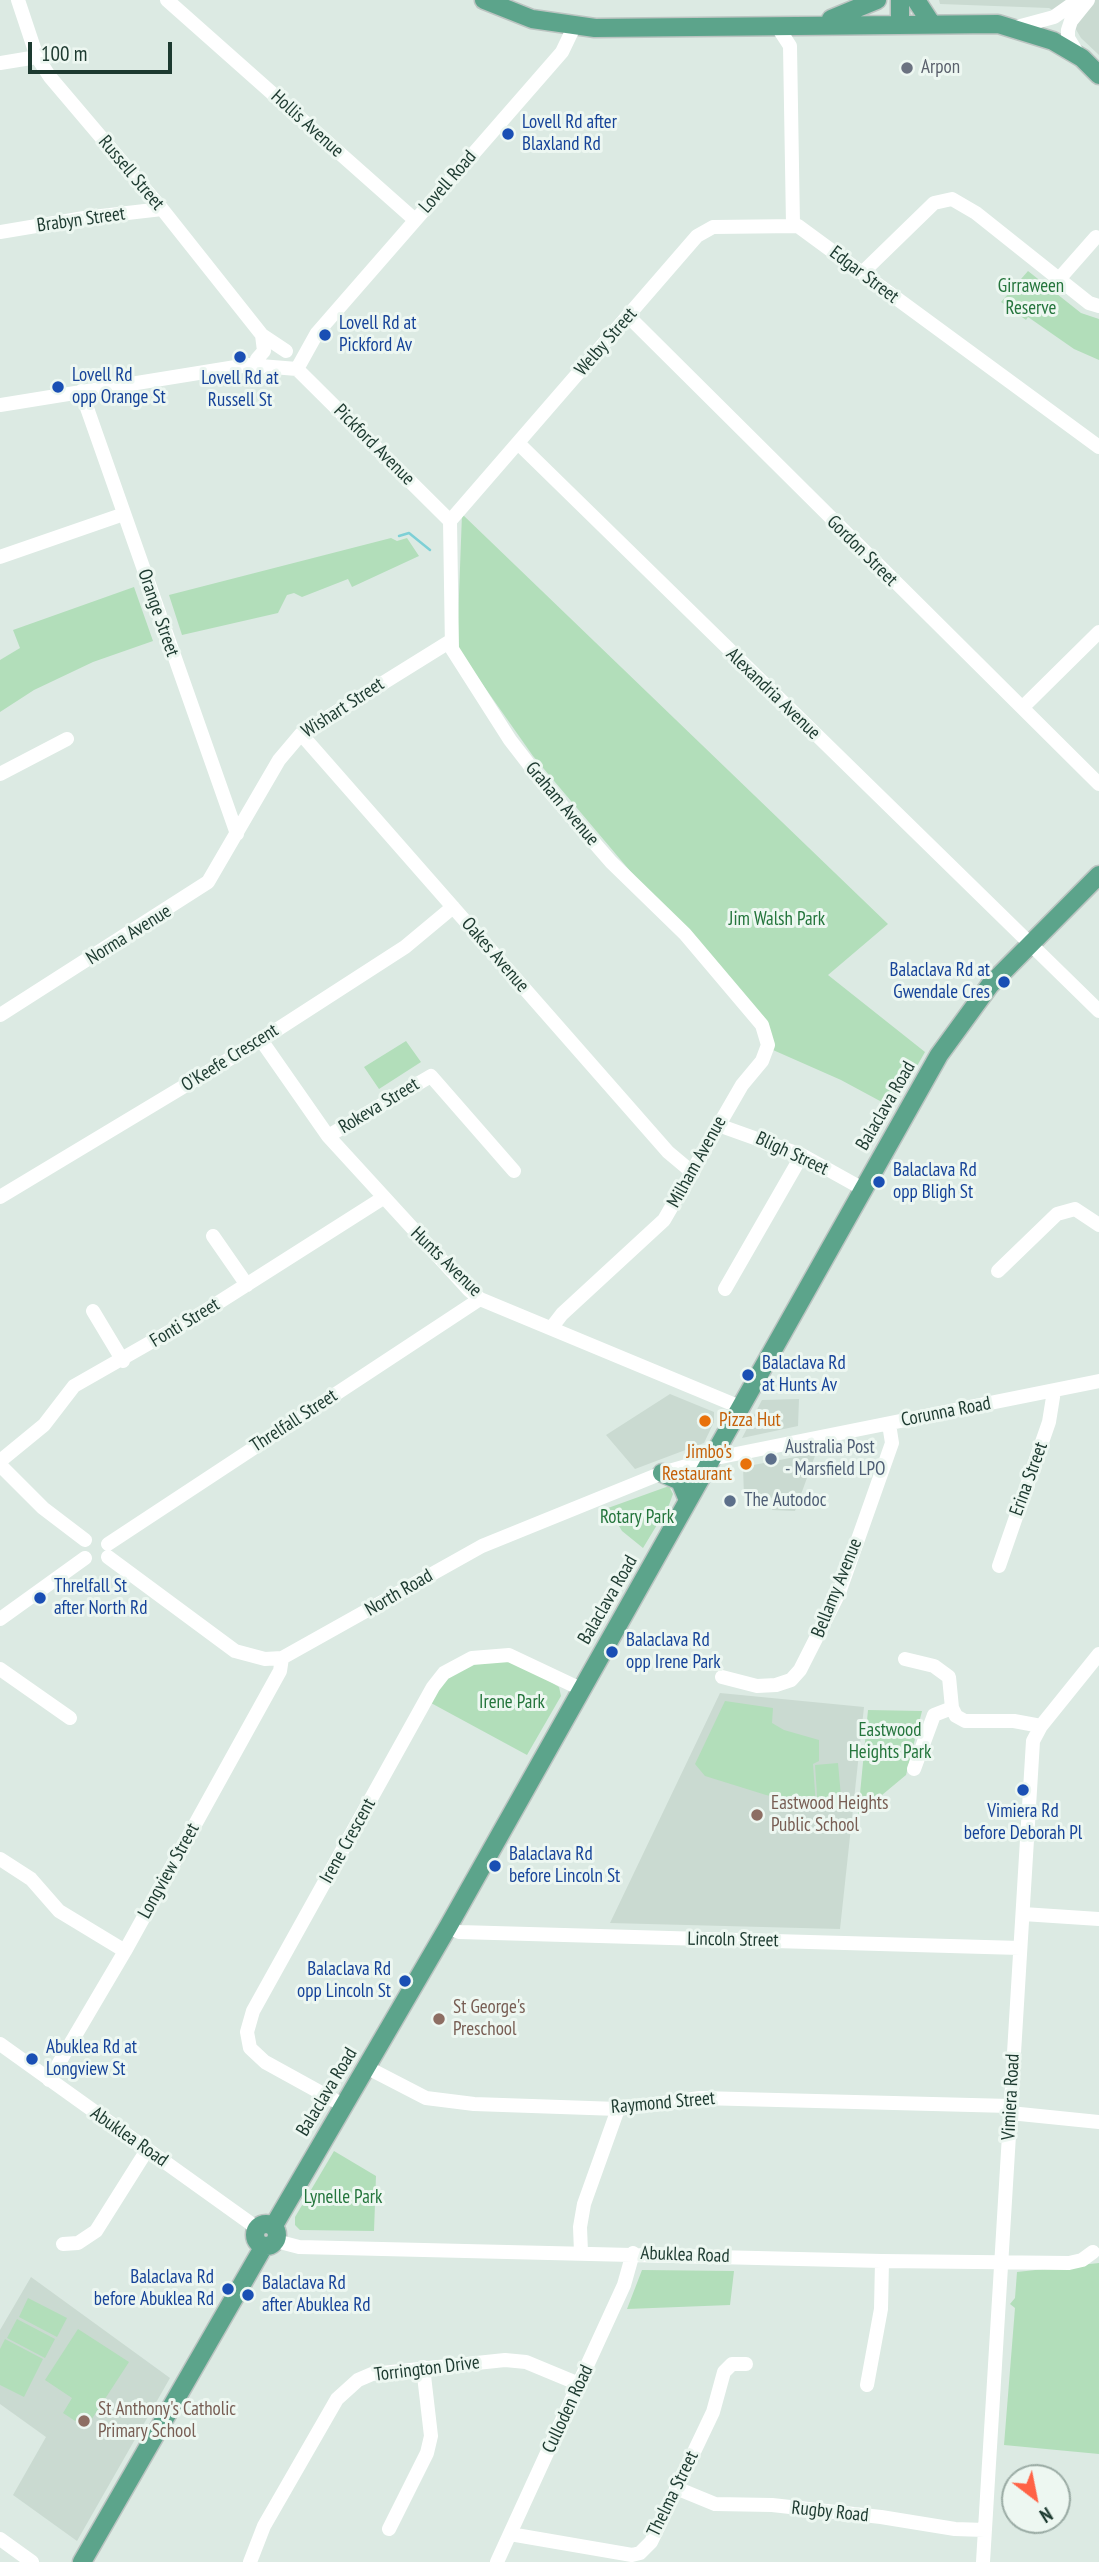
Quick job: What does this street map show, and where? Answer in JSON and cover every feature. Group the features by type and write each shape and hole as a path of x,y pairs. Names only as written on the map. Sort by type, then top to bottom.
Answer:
{"main road":[{"path":"484,0 532,19 574,27 975,22 1017,27 1053,41 1082,58 1099,75"},
{"path":"811,25 877,0"},
{"path":"888,0 894,23"},
{"path":"894,23 900,0"},
{"path":"916,0 931,23"},
{"name":"Balaclava Road","path":"82,2562 267,2236 448,1927 951,1037 981,996 1099,876"},
{"path":"662,1473 680,1481 688,1500"}],"street":[{"name":"Russell Street","path":"18,0 37,57 50,77 162,209 262,335 290,358"},
{"name":"Hollis Avenue","path":"167,0 415,220"},
{"path":"1017,27 1054,17 1078,0"},
{"path":"1082,58 1068,38 1068,30 1071,21 1088,0"},
{"path":"777,26 790,46 793,225"},
{"name":"Lovell Road","path":"290,358 317,333 562,52 574,27"},
{"path":"0,64 37,57"},
{"path":"862,273 934,203 952,200 964,205 1088,303 1099,306"},
{"name":"Brabyn Street","path":"0,232 162,209"},
{"name":"Edgar Street","path":"793,225 1099,447"},
{"name":"Welby Street","path":"450,521 707,229 793,225"},
{"path":"1059,279 1096,237"},
{"name":"Gordon Street","path":"628,316 1099,784"},
{"path":"253,362 264,351 262,335"},
{"path":"0,405 290,358"},
{"name":"Pickford Avenue","path":"290,358 450,521"},
{"name":"Orange Street","path":"81,391 237,834"},
{"name":"Alexandria Avenue","path":"518,443 1099,1012"},
{"path":"0,557 124,514"},
{"path":"449,642 450,521"},
{"path":"1023,707 1099,632"},
{"name":"Wishart Street","path":"237,834 279,760 301,734 449,642"},
{"name":"Graham Avenue","path":"449,642 510,740 611,862 685,934 762,1025 768,1045"},
{"name":"Oakes Avenue","path":"301,734 668,1152 693,1173"},
{"path":"0,774 67,739"},
{"name":"Norma Avenue","path":"1,1012 208,883 237,834"},
{"name":"O'Keefe Crescent","path":"0,1197 261,1040 405,947 453,907"},
{"name":"Hunts Avenue","path":"261,1040 328,1136 383,1198 480,1298 740,1407"},
{"name":"Milham Avenue","path":"552,1327 562,1314 664,1220 742,1085 762,1060 768,1045"},
{"name":"Rokeva Street","path":"328,1136 431,1076 514,1171"},
{"name":"Bligh Street","path":"718,1125 802,1155 863,1189"},
{"path":"724,1289 802,1155"},
{"name":"Fonti Street","path":"0,1463 44,1425 74,1387 123,1361 383,1198"},
{"path":"998,1271 1057,1213 1075,1209 1099,1225"},
{"path":"214,1236 247,1285"},
{"name":"Threlfall Street","path":"108,1551 480,1298"},
{"path":"93,1311 123,1361"},
{"name":"Corunna Road","path":"711,1459 1099,1381"},
{"name":"Erina Street","path":"999,1566 1049,1422 1054,1391"},
{"name":"Bellamy Avenue","path":"722,1677 757,1686 776,1685 790,1680 800,1670 839,1593 892,1444 889,1423"},
{"name":"North Road","path":"282,1658 482,1546 662,1473 711,1459"},
{"path":"0,1463 43,1507 85,1540 101,1540 108,1551 235,1651 265,1659 282,1658"},
{"path":"85,1540 82,1550 85,1558"},
{"path":"0,1619 85,1558 102,1560 108,1551"},
{"name":"Vimiera Road","path":"983,2562 1033,1741 1041,1726 1099,1654"},
{"name":"Irene Crescent","path":"343,2105 265,2062 250,2048 247,2032 253,2011 433,1687 444,1673 472,1658 509,1655 581,1689"},
{"name":"Longview Street","path":"49,2080 125,1951 279,1671 282,1658"},
{"path":"905,1660 934,1666 949,1677 952,1708 956,1716 965,1721 1014,1721 1041,1726"},
{"path":"0,1668 70,1718"},
{"path":"914,1769 934,1715 952,1708"},
{"path":"0,1859 31,1879 60,1911 125,1951"},
{"path":"1023,1914 1099,1919"},
{"name":"Lincoln Street","path":"448,1927 459,1932 1020,1948"},
{"name":"Abuklea Road","path":"0,2044 267,2236 299,2247 1069,2263 1082,2260 1093,2252"},
{"name":"Raymond Street","path":"366,2067 410,2092 439,2101 618,2109 700,2098 1010,2109 1099,2122"},
{"path":"581,2252 580,2227 584,2204 618,2109"},
{"path":"64,2244 78,2243 96,2231 147,2150"},
{"name":"Culloden Road","path":"497,2562 624,2285 633,2253"},
{"path":"867,2385 881,2309 882,2261"},
{"name":"Torrington Drive","path":"250,2562 264,2526 345,2389 372,2374 505,2360 526,2362 579,2384"},
{"name":"Thelma Street","path":"510,2534 632,2555 640,2553 650,2542 713,2412 724,2372 732,2364 746,2364"},
{"path":"389,2529 427,2453 431,2436 423,2368"},
{"name":"Rugby Road","path":"676,2488 715,2504 772,2505 881,2517 955,2529 985,2530"},
{"path":"0,2539 32,2562"}],"shaded area":[{"path":"939,0 1099,0 1099,55 1081,38 1071,21 1049,8 940,4"},
{"path":"670,1394 714,1412 714,1422 704,1443 635,1469 606,1435"},
{"path":"799,1399 798,1426 742,1438 762,1400"},
{"path":"816,1453 795,1511 772,1510 775,1498 744,1496 743,1467"},
{"name":"Eastwood Heights Public School","path":"720,1693 864,1707 840,1929 610,1923"},
{"name":"St Anthony's Catholic Primary School","path":"31,2277 170,2378 77,2541 13,2495 46,2437 0,2404 0,2330"}],"green space":[{"name":"Girraween Reserve","path":"1028,271 1081,313 1099,319 1099,360 1074,349 1001,302"},
{"name":"Jim Walsh Park","path":"462,514 888,924 828,975 925,1052 893,1108 841,1080 773,1050 772,1039 533,756 457,648"},
{"path":"391,538 397,541 407,538 419,556 352,587 348,579 302,597 294,593 287,595 278,613 182,635 169,595"},
{"path":"134,587 153,641 93,662 34,690 0,712 0,660 20,648 13,630"},
{"path":"406,1041 421,1062 379,1089 364,1067"},
{"name":"Rotary Park","path":"669,1486 673,1494 669,1505 643,1548 622,1531 608,1508"},
{"name":"Irene Park","path":"503,1660 526,1667 559,1687 561,1696 527,1755 431,1703 442,1683 454,1673 469,1665"},
{"path":"725,1701 773,1708 772,1723 784,1730 819,1740 819,1761 813,1764 816,1806 766,1795 705,1776 695,1764"},
{"name":"Eastwood Heights Park","path":"868,1710 922,1711 906,1775 858,1815"},
{"path":"838,1763 842,1808 818,1810 815,1765"},
{"name":"Lynelle Park","path":"334,2151 376,2176 374,2231 300,2230 295,2225 295,2217"},
{"path":"1099,2263 1099,2454 1004,2445 1015,2308 1010,2304 1015,2298 1017,2272"},
{"path":"642,2270 734,2271 730,2305 627,2309"},
{"path":"28,2298 67,2318 57,2337 19,2317"},
{"path":"17,2319 55,2339 45,2358 7,2338"},
{"path":"78,2329 129,2362 86,2428 63,2413 72,2398 45,2380"},
{"path":"5,2339 43,2359 24,2397 0,2385 0,2349"}],"waterway":[{"path":"399,536 409,533 430,550"}],"place":[{"name":"Arpon","path":"907,68"},
{"name":"Lovell Rd after Blaxland Rd","path":"508,134"},
{"name":"Lovell Rd at Pickford Av","path":"325,335"},
{"name":"Lovell Rd at Russell St","path":"240,357"},
{"name":"Lovell Rd opp Orange St","path":"58,387"},
{"name":"Balaclava Rd at Gwendale Cres","path":"1004,982"},
{"name":"Balaclava Rd opp Bligh St","path":"879,1182"},
{"name":"Balaclava Rd at Hunts Av","path":"748,1375"},
{"name":"Pizza Hut","path":"705,1421"},
{"name":"Australia Post - Marsfield LPO","path":"771,1459"},
{"name":"Jimbo's Restaurant","path":"746,1464"},
{"name":"The Autodoc","path":"730,1501"},
{"name":"Threlfall St after North Rd","path":"40,1598"},
{"name":"Balaclava Rd opp Irene Park","path":"612,1652"},
{"name":"Vimiera Rd before Deborah Pl","path":"1023,1790"},
{"name":"Eastwood Heights Public School","path":"757,1815"},
{"name":"Balaclava Rd before Lincoln St","path":"495,1866"},
{"name":"Balaclava Rd opp Lincoln St","path":"405,1981"},
{"name":"St George's Preschool","path":"439,2019"},
{"name":"Abuklea Rd at Longview St","path":"32,2059"},
{"name":"Balaclava Rd before Abuklea Rd","path":"228,2289"},
{"name":"Balaclava Rd after Abuklea Rd","path":"248,2295"},
{"name":"St Anthony's Catholic Primary School","path":"84,2421"}]}
